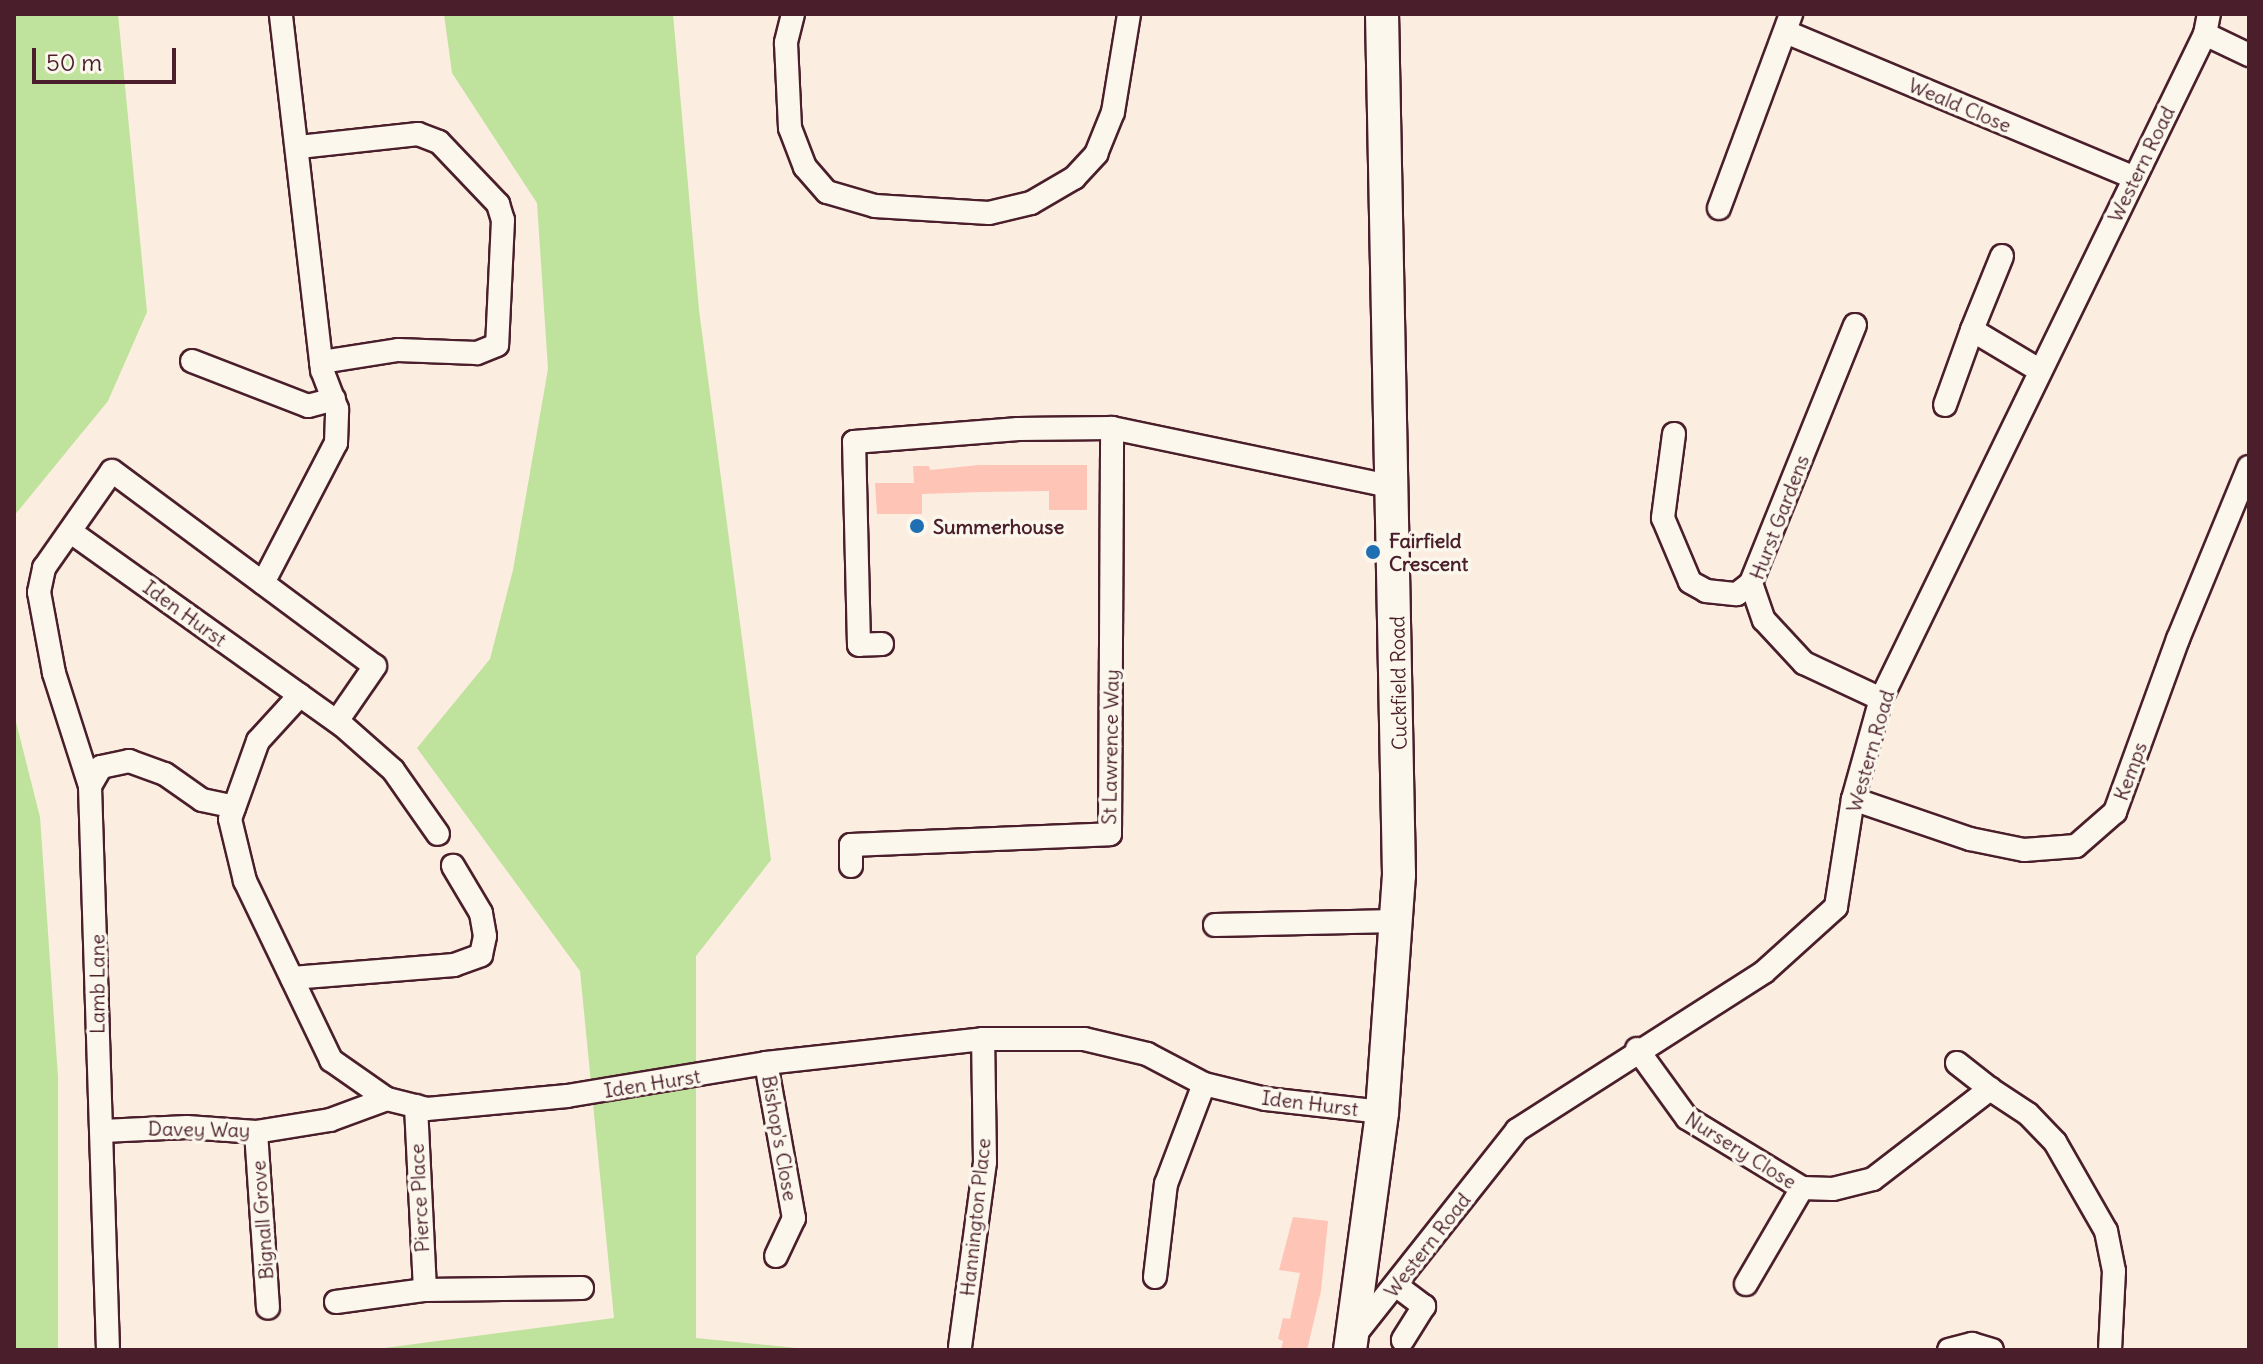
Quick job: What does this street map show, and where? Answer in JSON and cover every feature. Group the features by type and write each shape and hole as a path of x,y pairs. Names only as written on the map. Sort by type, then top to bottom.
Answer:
{"street":[{"path":"281,14 299,147 321,362 334,399 336,443 263,583 375,666 337,721"},
{"path":"793,14 786,43 790,128 805,167 827,192 888,208 989,213 1031,203 1074,178 1096,154 1113,112 1129,14"},
{"name":"Cuckfield Road","path":"1352,1343 1382,1112 1396,921 1400,754 1382,14"},
{"path":"1719,208 1788,23"},
{"name":"Weald Close","path":"1788,23 2135,178"},
{"path":"2207,24 2249,55"},
{"name":"Western Road","path":"1352,1343 1517,1130 1637,1049 1764,972 1836,907 1853,799 1881,699 2207,24"},
{"path":"299,147 418,134 439,142 498,204 503,220 497,345 477,353 398,350 321,362"},
{"path":"1945,405 2002,256"},
{"name":"Hurst Gardens","path":"1855,325 1751,583 1764,620 1804,663 1881,699"},
{"path":"1972,330 2039,370"},
{"path":"192,361 308,406 334,399"},
{"path":"882,644 859,645 854,442 1018,429 1112,428 1394,487"},
{"name":"St Lawrence Way","path":"851,866 851,845 1110,834 1112,428"},
{"path":"1674,434 1663,518 1690,582 1706,591 1737,594 1751,583"},
{"name":"Kemps","path":"1853,799 1970,839 2024,850 2076,846 2115,812 2178,639 2249,467"},
{"name":"Lamb Lane","path":"108,1350 103,1131 96,1085 97,890 90,844 90,786 54,673 39,592 44,568 112,471 263,583"},
{"name":"Iden Hurst","path":"71,532 337,721 393,770 438,834"},
{"name":"Iden Hurst","path":"300,695 258,741 230,819 245,881 331,1060 387,1099 416,1106 621,1088 766,1063 983,1039 1084,1039 1147,1054 1204,1084 1266,1099 1382,1112"},
{"path":"90,786 101,767 129,761 165,774 202,800 234,807"},
{"path":"292,978 454,965 481,955 485,936 481,913 453,866"},
{"path":"1215,925 1396,921"},
{"name":"Hannington Place","path":"960,1347 985,1162 983,1039"},
{"name":"Nursery Close","path":"1637,1049 1687,1118 1802,1188 1833,1189 1873,1179 1990,1089"},
{"name":"Bishop's Close","path":"766,1063 794,1218 776,1256"},
{"path":"1957,1063 2028,1114 2055,1142 2106,1231 2114,1271 2110,1350"},
{"path":"1155,1277 1166,1184 1204,1084"},
{"name":"Davey Way","path":"103,1131 187,1127 256,1132 330,1120 387,1099"},
{"name":"Pierce Place","path":"416,1106 425,1290"},
{"name":"Bignall Grove","path":"256,1132 268,1308"},
{"path":"1746,1284 1802,1188"},
{"path":"1397,1286 1424,1306 1403,1340"},
{"path":"336,1302 425,1290 582,1288"},
{"path":"1949,1350 1972,1344 1992,1350"}],"green space":[{"path":"14,14 118,14 147,312 108,401 14,516"},
{"path":"444,14 673,14 699,310 771,860 696,956 696,1338 816,1350 369,1350 614,1318 580,971 417,748 490,659 513,570 548,369 537,203 452,73"},
{"path":"14,714 40,817 58,1077 58,1350 14,1350"}],"building":[{"path":"979,465 1087,465 1087,510 1049,510 1049,491 983,492 922,494 922,514 877,514 875,483 914,483 913,466 929,466 930,470"},
{"path":"1293,1217 1328,1221 1321,1291 1307,1350 1281,1350 1283,1341 1278,1339 1283,1318 1290,1319 1300,1273 1279,1270"}],"place":[{"name":"Summerhouse","path":"917,526"},
{"name":"Fairfield Crescent","path":"1373,552"}]}
